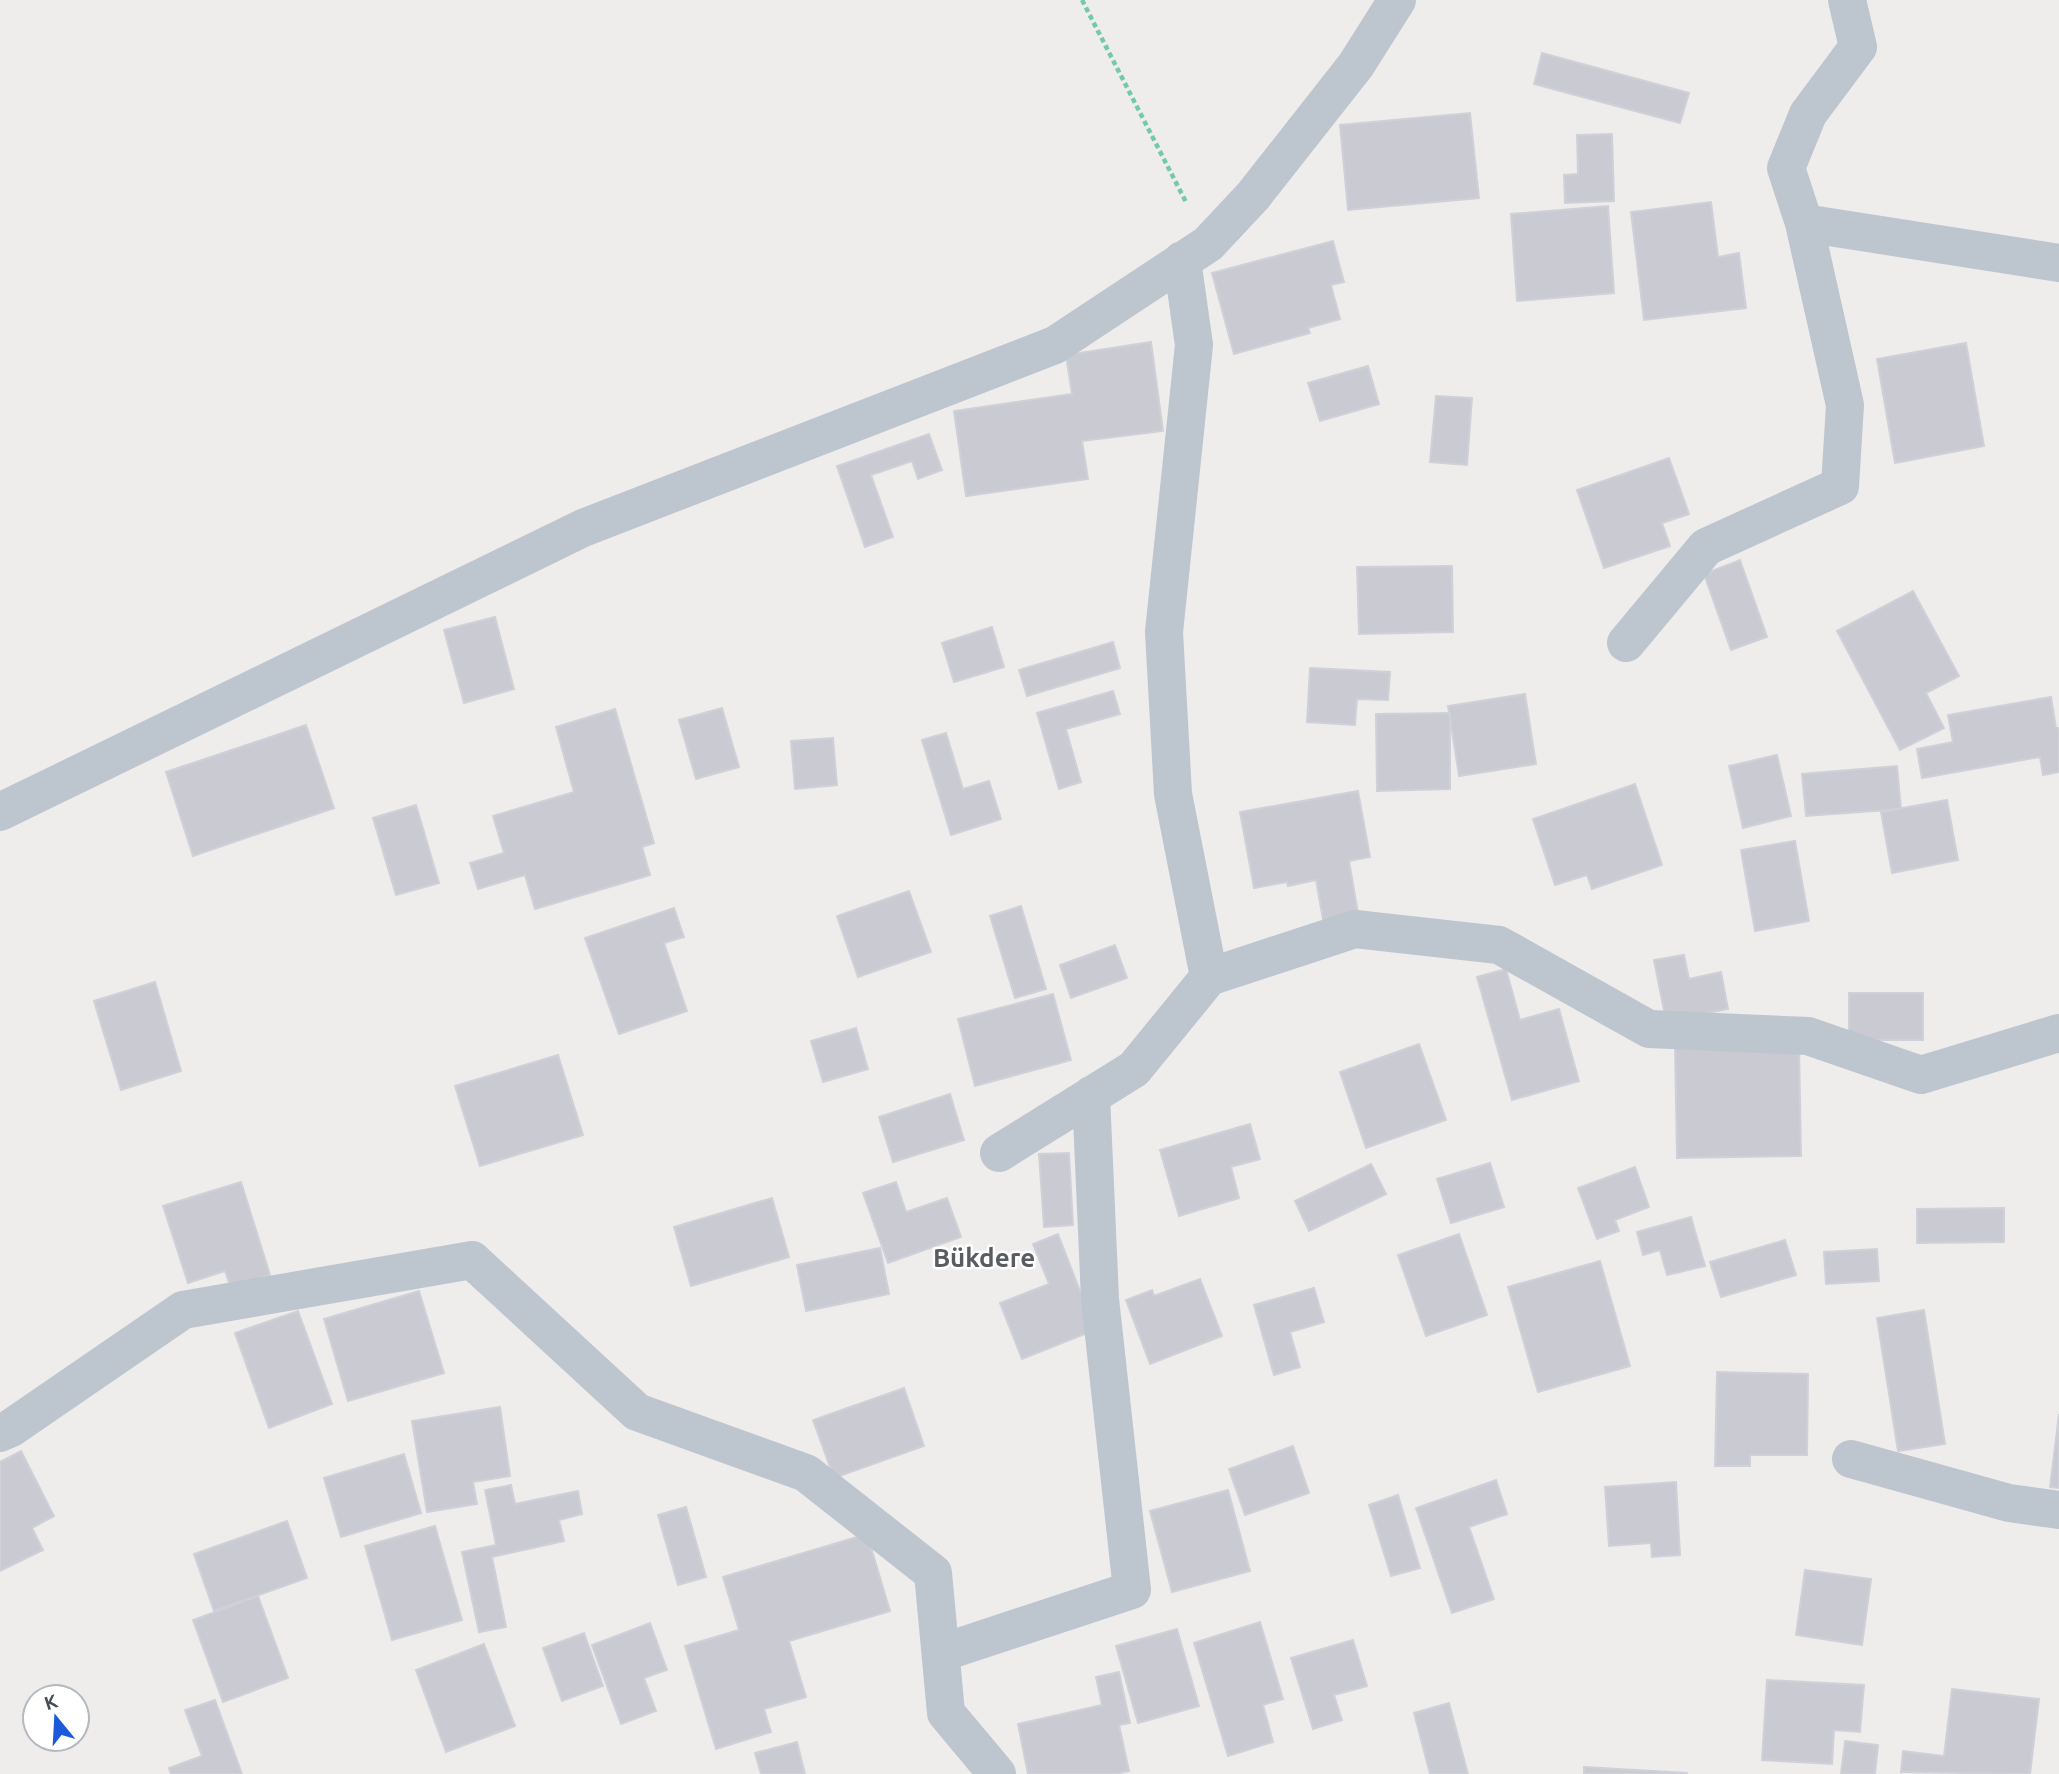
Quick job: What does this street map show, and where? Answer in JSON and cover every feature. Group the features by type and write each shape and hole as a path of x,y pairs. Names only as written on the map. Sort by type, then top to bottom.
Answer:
{"street":[{"path":"0,811 583,528 1055,345 1195,252 1253,196 1356,65 1397,0"},
{"path":"1626,643 1706,547 1840,486 1844,405 1804,223 1786,168 1808,114 1858,47 1847,0"},
{"path":"1804,223 2059,263"},
{"path":"1195,252 1194,345 1164,632 1173,794 1209,977"},
{"path":"999,1153 1134,1069 1209,977 1355,929 1499,945 1648,1029 1808,1035 1921,1076 2059,1033"},
{"path":"940,1653 1132,1590 1100,1299 1091,1095"},
{"path":"0,1433 183,1310 472,1260 637,1412 806,1473 933,1573 946,1713 997,1774"},
{"path":"1851,1459 2009,1503 2059,1510"}],"path":[{"path":"1082,0 1195,252"}],"building":[{"path":"1542,53 1689,93 1680,123 1534,84"},
{"path":"1470,113 1479,198 1348,210 1340,125"},
{"path":"1612,134 1614,201 1565,203 1564,175 1578,174 1577,135"},
{"path":"1711,202 1718,257 1739,253 1746,308 1644,320 1631,212"},
{"path":"1608,206 1614,293 1517,301 1511,214"},
{"path":"1333,241 1344,282 1331,285 1340,319 1308,328 1310,333 1234,354 1212,273"},
{"path":"1151,342 1163,431 1082,441 1088,479 966,496 954,411 1072,394 1066,355"},
{"path":"1966,343 1984,446 1895,463 1877,359"},
{"path":"1368,366 1379,404 1320,421 1308,383"},
{"path":"1436,396 1472,398 1467,465 1430,462"},
{"path":"929,434 942,470 918,479 912,461 871,475 893,537 865,547 837,466"},
{"path":"1669,458 1689,514 1662,523 1670,546 1604,568 1577,490"},
{"path":"1740,560 1767,637 1731,650 1704,574"},
{"path":"1452,566 1453,632 1359,634 1357,567"},
{"path":"1913,591 1959,676 1926,693 1944,728 1900,750 1837,631"},
{"path":"495,617 514,689 464,703 444,630"},
{"path":"992,627 1004,667 954,682 942,643"},
{"path":"1113,642 1120,668 1027,696 1019,670"},
{"path":"1310,668 1390,672 1388,700 1357,699 1355,725 1307,722"},
{"path":"1113,691 1120,714 1066,729 1081,782 1059,789 1037,713"},
{"path":"1525,694 1536,764 1459,776 1448,706"},
{"path":"2051,697 2056,728 2059,728 2059,772 2043,775 2040,757 1922,778 1917,749 1953,742 1948,715"},
{"path":"722,708 739,767 696,779 679,720"},
{"path":"615,709 654,843 642,847 650,875 535,909 525,875 478,889 470,863 504,853 493,816 574,792 556,727"},
{"path":"1450,713 1450,789 1377,791 1376,714"},
{"path":"306,725 334,808 193,856 166,772"},
{"path":"946,733 963,789 989,781 1001,819 951,835 922,740"},
{"path":"833,738 837,785 795,789 791,741"},
{"path":"1777,755 1791,816 1743,828 1729,766"},
{"path":"1897,766 1901,809 1806,816 1802,774"},
{"path":"1635,784 1662,865 1592,889 1587,875 1555,885 1533,819"},
{"path":"1358,791 1370,857 1349,861 1359,919 1324,925 1316,880 1288,886 1287,882 1254,888 1240,812"},
{"path":"1947,800 1958,860 1892,873 1881,812"},
{"path":"416,805 439,883 396,895 373,818"},
{"path":"1795,841 1809,921 1755,931 1741,850"},
{"path":"909,891 931,952 858,977 837,916"},
{"path":"1021,906 1046,989 1015,998 990,916"},
{"path":"674,908 684,937 664,943 687,1011 619,1034 585,938"},
{"path":"1115,945 1127,978 1071,998 1060,965"},
{"path":"1684,955 1689,979 1721,972 1728,1009 1666,1021 1654,960"},
{"path":"1506,969 1520,1020 1559,1009 1579,1081 1512,1100 1477,977"},
{"path":"155,982 181,1071 121,1090 94,1001"},
{"path":"1849,993 1923,993 1923,1040 1849,1040"},
{"path":"1053,994 1071,1060 975,1086 958,1019"},
{"path":"856,1028 868,1069 823,1082 811,1041"},
{"path":"1419,1044 1446,1120 1366,1148 1340,1072"},
{"path":"1799,1046 1801,1156 1677,1158 1675,1048"},
{"path":"558,1055 583,1135 480,1166 455,1086"},
{"path":"950,1094 964,1140 893,1162 879,1117"},
{"path":"1250,1124 1260,1159 1231,1167 1239,1198 1179,1216 1160,1150"},
{"path":"1069,1153 1073,1225 1044,1227 1039,1154"},
{"path":"1490,1163 1504,1207 1451,1223 1437,1179"},
{"path":"1371,1164 1386,1194 1309,1231 1295,1201"},
{"path":"1635,1167 1649,1207 1615,1220 1619,1231 1597,1239 1578,1188"},
{"path":"241,1182 270,1275 231,1288 225,1271 188,1283 163,1206"},
{"path":"896,1182 906,1212 947,1198 961,1237 888,1263 863,1193"},
{"path":"772,1198 789,1257 691,1286 674,1227"},
{"path":"2004,1208 2004,1242 1917,1243 1917,1209"},
{"path":"1691,1217 1705,1266 1667,1275 1660,1250 1643,1255 1637,1232"},
{"path":"1058,1234 1095,1330 1022,1359 1000,1303 1049,1284 1033,1244"},
{"path":"1459,1234 1487,1315 1426,1336 1398,1255"},
{"path":"1785,1240 1796,1275 1721,1297 1710,1262"},
{"path":"880,1248 889,1294 806,1311 797,1265"},
{"path":"1877,1249 1879,1281 1826,1284 1824,1252"},
{"path":"1600,1261 1630,1366 1538,1392 1508,1287"},
{"path":"1200,1279 1222,1336 1150,1364 1126,1300 1152,1290 1154,1296"},
{"path":"1314,1288 1324,1322 1290,1332 1300,1367 1274,1375 1254,1305"},
{"path":"419,1291 444,1373 348,1401 324,1319"},
{"path":"1924,1310 1945,1444 1898,1451 1877,1318"},
{"path":"298,1311 332,1404 269,1428 235,1333"},
{"path":"1717,1372 1808,1374 1807,1455 1750,1455 1750,1466 1715,1466"},
{"path":"904,1388 924,1446 834,1478 813,1420"},
{"path":"500,1407 510,1476 473,1482 477,1504 427,1512 412,1421"},
{"path":"2059,1414 2059,1488 2050,1487"},
{"path":"1293,1446 1309,1493 1245,1515 1229,1469"},
{"path":"21,1451 54,1516 32,1528 43,1550 0,1571 0,1462"},
{"path":"404,1454 421,1513 341,1537 324,1478"},
{"path":"1496,1480 1507,1514 1469,1527 1494,1599 1452,1613 1416,1508"},
{"path":"1676,1482 1680,1555 1652,1557 1651,1543 1609,1546 1605,1487"},
{"path":"511,1485 515,1504 578,1491 582,1514 559,1520 564,1541 492,1557 506,1627 479,1632 462,1552 496,1545 485,1490"},
{"path":"1228,1490 1250,1571 1172,1592 1150,1511"},
{"path":"1398,1495 1420,1568 1391,1576 1369,1505"},
{"path":"686,1507 706,1577 678,1585 658,1515"},
{"path":"287,1521 307,1578 214,1611 194,1554"},
{"path":"435,1526 462,1620 392,1640 365,1546"},
{"path":"867,1534 890,1611 789,1641 806,1697 764,1709 771,1732 716,1749 685,1646 739,1630 723,1577"},
{"path":"1805,1570 1871,1579 1862,1645 1796,1635"},
{"path":"258,1596 288,1678 223,1702 193,1620"},
{"path":"1260,1622 1283,1699 1263,1705 1273,1742 1228,1756 1194,1643"},
{"path":"650,1623 667,1670 644,1678 656,1711 621,1724 592,1645"},
{"path":"1177,1629 1199,1706 1138,1723 1116,1646"},
{"path":"584,1633 603,1686 562,1701 543,1648"},
{"path":"1353,1640 1367,1686 1334,1695 1342,1720 1313,1729 1291,1658"},
{"path":"484,1644 515,1726 446,1752 416,1670"},
{"path":"1119,1672 1130,1723 1119,1725 1129,1771 1116,1774 1028,1774 1018,1724 1102,1705 1096,1677"},
{"path":"1767,1680 1864,1685 1860,1732 1834,1730 1832,1764 1762,1760"},
{"path":"1952,1689 2039,1699 2030,1774 1901,1772 1903,1751 1944,1756"},
{"path":"215,1700 242,1774 171,1774 169,1768 202,1756 185,1710"},
{"path":"1449,1703 1468,1774 1430,1774 1414,1713"},
{"path":"1845,1741 1878,1745 1875,1774 1841,1774"},
{"path":"797,1742 805,1774 761,1774 755,1753"},
{"path":"1584,1767 1687,1773 1687,1774 1584,1774"}],"district":[{"name":"Bükdere","path":"984,1257"}]}
